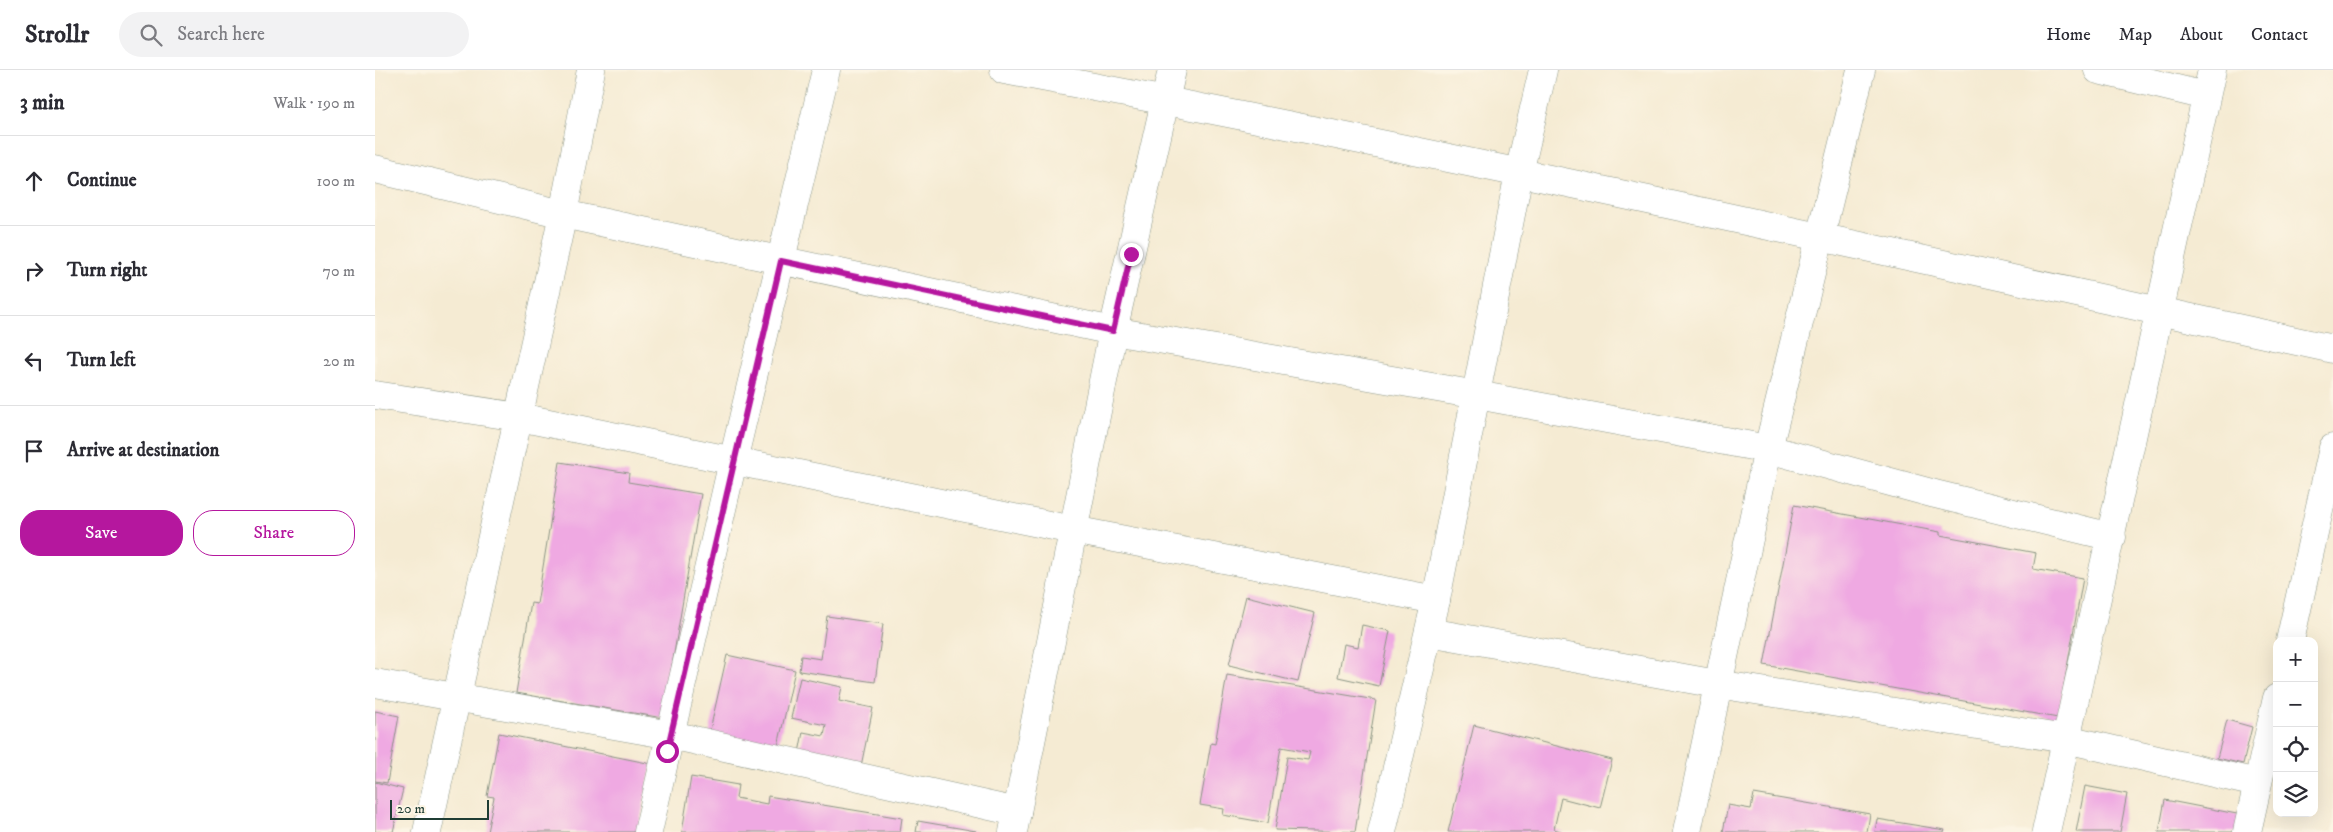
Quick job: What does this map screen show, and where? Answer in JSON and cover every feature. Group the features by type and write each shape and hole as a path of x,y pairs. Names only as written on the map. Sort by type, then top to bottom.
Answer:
{"street":[{"path":"427,832 563,214 591,70"},
{"path":"648,832 733,461 826,70"},
{"path":"1004,70 1166,100 1819,235 2333,348"},
{"path":"375,684 671,734 1015,822 1113,331 1172,70"},
{"path":"1383,832 1437,600 1519,173 1543,70"},
{"path":"1687,832 1768,449 1861,70"},
{"path":"2098,70 2206,96"},
{"path":"2046,832 2112,537 2212,70"},
{"path":"375,169 563,214 1113,331 1477,395 1768,449 1935,494 2112,537"},
{"path":"375,395 519,417 1073,530 1437,600"},
{"path":"2291,637 2333,448"},
{"path":"1429,632 1717,684 2066,739 2257,784"},
{"path":"2247,832 2273,715"}],"building":[{"path":"560,462 629,473 628,482 701,494 663,718 516,693 531,603 537,604"},
{"path":"1794,505 1940,532 1940,535 2036,553 2033,569 2083,578 2058,718 1764,665"},
{"path":"1246,596 1315,613 1298,682 1229,665"},
{"path":"827,616 883,624 875,682 799,671 801,656 821,659"},
{"path":"1362,625 1390,631 1379,686 1338,677 1344,644 1358,647"},
{"path":"727,655 795,670 776,755 708,739"},
{"path":"1227,675 1376,700 1355,832 1275,830 1287,757 1308,760 1310,752 1281,747 1268,823 1223,815 1224,809 1200,805 1211,743 1215,744"},
{"path":"800,678 842,687 839,701 873,708 860,771 798,758 803,732 824,736 826,725 791,718"},
{"path":"375,711 399,716 387,783 375,781"},
{"path":"2227,720 2252,727 2243,764 2217,758"},
{"path":"1474,725 1612,760 1600,808 1561,798 1554,829 1564,832 1448,832"},
{"path":"499,733 652,764 638,832 487,832 494,797 487,796"},
{"path":"691,777 738,785 736,798 767,804 768,796 902,818 900,832 682,832"},
{"path":"375,782 403,789 393,832 375,832"},
{"path":"2085,786 2127,794 2120,832 2076,832"},
{"path":"1754,794 1870,814 1867,832 1723,832 1728,805 1751,809"},
{"path":"2165,800 2242,815 2238,832 2159,832"},
{"path":"1877,819 1945,830 1944,832 1875,832"},
{"path":"918,821 976,831 916,832"}],"route":[{"path":"667,751 781,261 1113,331 1131,254"}]}
